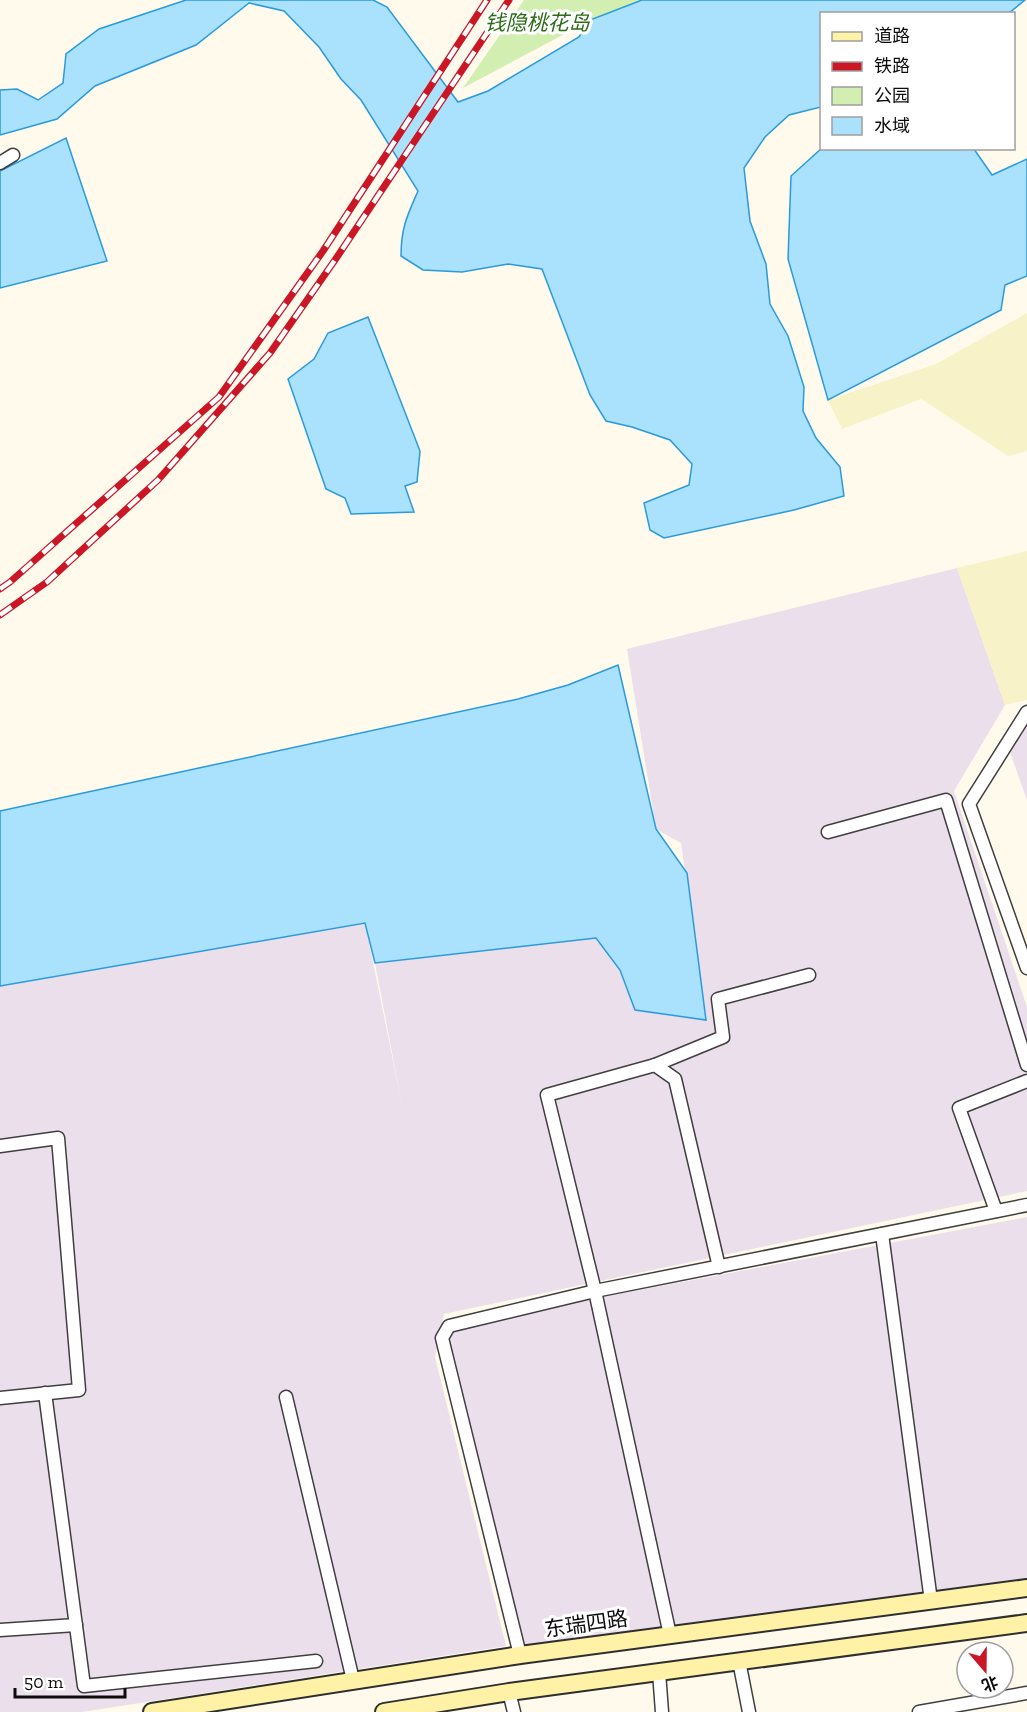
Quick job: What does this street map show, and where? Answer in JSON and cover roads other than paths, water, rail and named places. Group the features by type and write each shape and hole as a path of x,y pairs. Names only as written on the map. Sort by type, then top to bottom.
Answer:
{"main road":[{"name":"东瑞四路","path":"152,1712 520,1655 1027,1588"},
{"path":"384,1712 509,1692 1027,1623"}],"street":[{"path":"0,162 13,155"},
{"path":"1027,712 969,804 1027,968"},
{"path":"828,832 946,800 1027,1065"},
{"path":"670,1635 595,1291 547,1095 655,1065 723,1037 718,999 809,975"},
{"path":"655,1065 675,1079 719,1267"},
{"path":"996,1211 959,1108 1027,1081"},
{"path":"0,1146 58,1138 78,1390 0,1398"},
{"path":"520,1655 442,1338 449,1326 595,1291 1027,1205"},
{"path":"882,1234 931,1600"},
{"path":"45,1393 84,1686 316,1661"},
{"path":"286,1397 352,1680"},
{"path":"0,1630 76,1625"},
{"path":"739,1661 749,1712"},
{"path":"659,1672 662,1712"},
{"path":"509,1692 514,1712"},
{"path":"919,1712 1027,1693"}],"water":[{"path":"186,0 373,0 387,7 458,102 488,91 579,37 590,20 642,0 1025,0 1010,12 820,12 820,107 789,115 765,137 744,168 750,221 766,264 770,304 788,336 804,387 803,411 816,438 840,467 844,496 794,510 664,538 650,530 644,503 689,485 692,464 670,440 606,421 590,395 542,269 508,264 462,272 423,270 401,256 405,222 418,191 361,100 341,79 319,47 284,11 249,3 196,45 95,86 57,119 0,135 0,90 17,89 38,100 63,83 66,54 99,29"},
{"path":"66,138 107,261 0,288 0,171"},
{"path":"820,150 975,150 992,175 1027,159 1027,276 1005,285 1001,310 828,400 788,259 791,176"},
{"path":"368,317 420,451 417,482 405,486 414,512 351,514 345,498 326,489 288,379 314,359 328,333"},
{"path":"618,665 656,829 687,873 706,1020 635,1010 620,970 596,938 375,963 365,923 0,986 0,811 518,699 568,685"}],"railway":[{"path":"0,589 219,397 323,251 487,0"},
{"path":"0,615 47,582 158,480 270,353 509,0"}],"park label":[{"name":"钱隐桃花岛","path":"537,23"}]}
